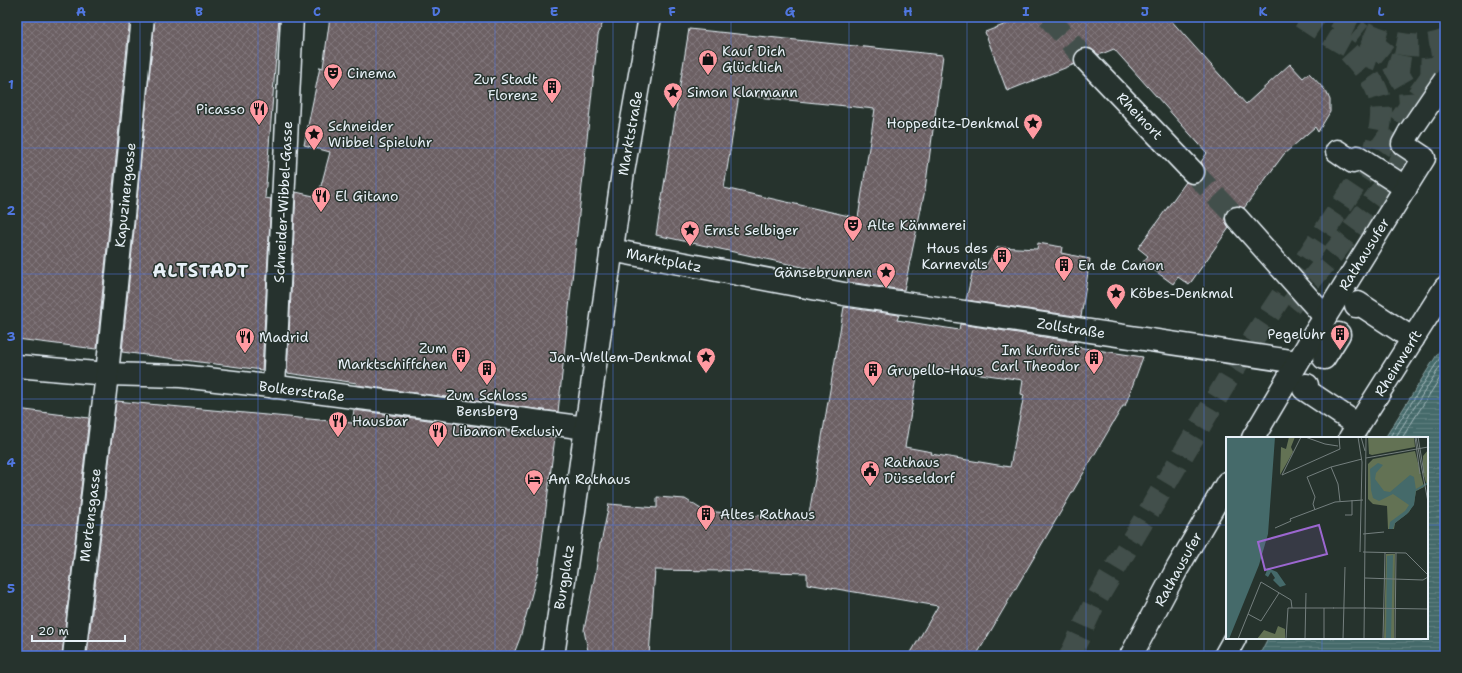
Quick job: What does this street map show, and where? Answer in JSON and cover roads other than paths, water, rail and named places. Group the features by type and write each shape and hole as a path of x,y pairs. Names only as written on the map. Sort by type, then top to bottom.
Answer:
{"street":[{"name":"Kapuzinergasse","path":"107,374 143,17"},
{"name":"Schneider-Wibbel-Gasse","path":"274,387 292,17"},
{"name":"Marktstraße","path":"611,250 650,17"},
{"name":"Rheinort","path":"1086,60 1193,172"},
{"name":"Rathausufer","path":"1254,437 1297,362 1327,337 1406,188 1424,158 1403,144 1445,80"},
{"path":"1337,151 1354,162 1358,157 1406,188"},
{"path":"1237,218 1327,337"},
{"name":"Marktplatz","path":"577,497 611,250 844,294"},
{"name":"Rheinwerft","path":"1354,431 1445,288"},
{"name":"Zollstraße","path":"844,294 1297,362"},
{"path":"1356,306 1358,303 1413,339"},
{"name":"Bolkerstraße","path":"17,366 107,374 181,376 586,428"},
{"name":"Mertensgasse","path":"74,656 107,374"},
{"path":"1307,384 1304,390 1354,431"},
{"name":"Rathausufer","path":"1130,656 1177,569 1226,485"},
{"name":"Burgplatz","path":"553,656 559,607 577,497"},
{"path":"1225,656 1234,639"}],"water":[{"path":"1445,342 1445,656 1259,656 1268,639 1428,639 1428,437 1386,437"}],"tunnel":[{"path":"1048,17 1086,60"},
{"path":"1301,17 1342,43 1370,57 1400,66 1417,69 1445,66"},
{"path":"1336,17 1375,37 1403,44 1432,44 1445,40"},
{"path":"1290,306 1350,233 1394,173 1412,133 1409,92 1388,56 1356,30"},
{"path":"1349,52 1368,75 1379,96 1381,119 1375,148"},
{"path":"1070,656 1095,602 1241,357 1371,161 1445,57"},
{"path":"1193,172 1237,218"}],"place":[{"name":"Kauf Dich Glücklich","path":"708,76"},
{"name":"Cinema","path":"333,90"},
{"name":"Zur Stadt Florenz","path":"552,104"},
{"name":"Simon Klarmann","path":"673,109"},
{"name":"Picasso","path":"259,126"},
{"name":"Hoppeditz-Denkmal","path":"1033,140"},
{"name":"Schneider Wibbel Spieluhr","path":"314,151"},
{"name":"El Gitano","path":"321,213"},
{"name":"Alte Kämmerei","path":"853,242"},
{"name":"Ernst Selbiger","path":"690,247"},
{"name":"Haus des Karnevals","path":"1002,273"},
{"name":"En de Canon","path":"1064,282"},
{"name":"Gänsebrunnen","path":"886,289"},
{"name":"Köbes-Denkmal","path":"1116,310"},
{"name":"Pegeluhr","path":"1340,351"},
{"name":"Madrid","path":"245,354"},
{"name":"Zum Marktschiffchen","path":"461,373"},
{"name":"Jan-Wellem-Denkmal","path":"706,374"},
{"name":"Im Kurfürst Carl Theodor","path":"1094,375"},
{"name":"Zum Schloss Bensberg","path":"487,386"},
{"name":"Grupello-Haus","path":"873,387"},
{"name":"Hausbar","path":"338,438"},
{"name":"Libanon Exclusiv","path":"438,448"},
{"name":"Rathaus Düsseldorf","path":"870,487"},
{"name":"Am Rathaus","path":"534,496"},
{"name":"Altes Rathaus","path":"706,531"}],"district":[{"name":"ALTSTADT","path":"201,271"}]}
